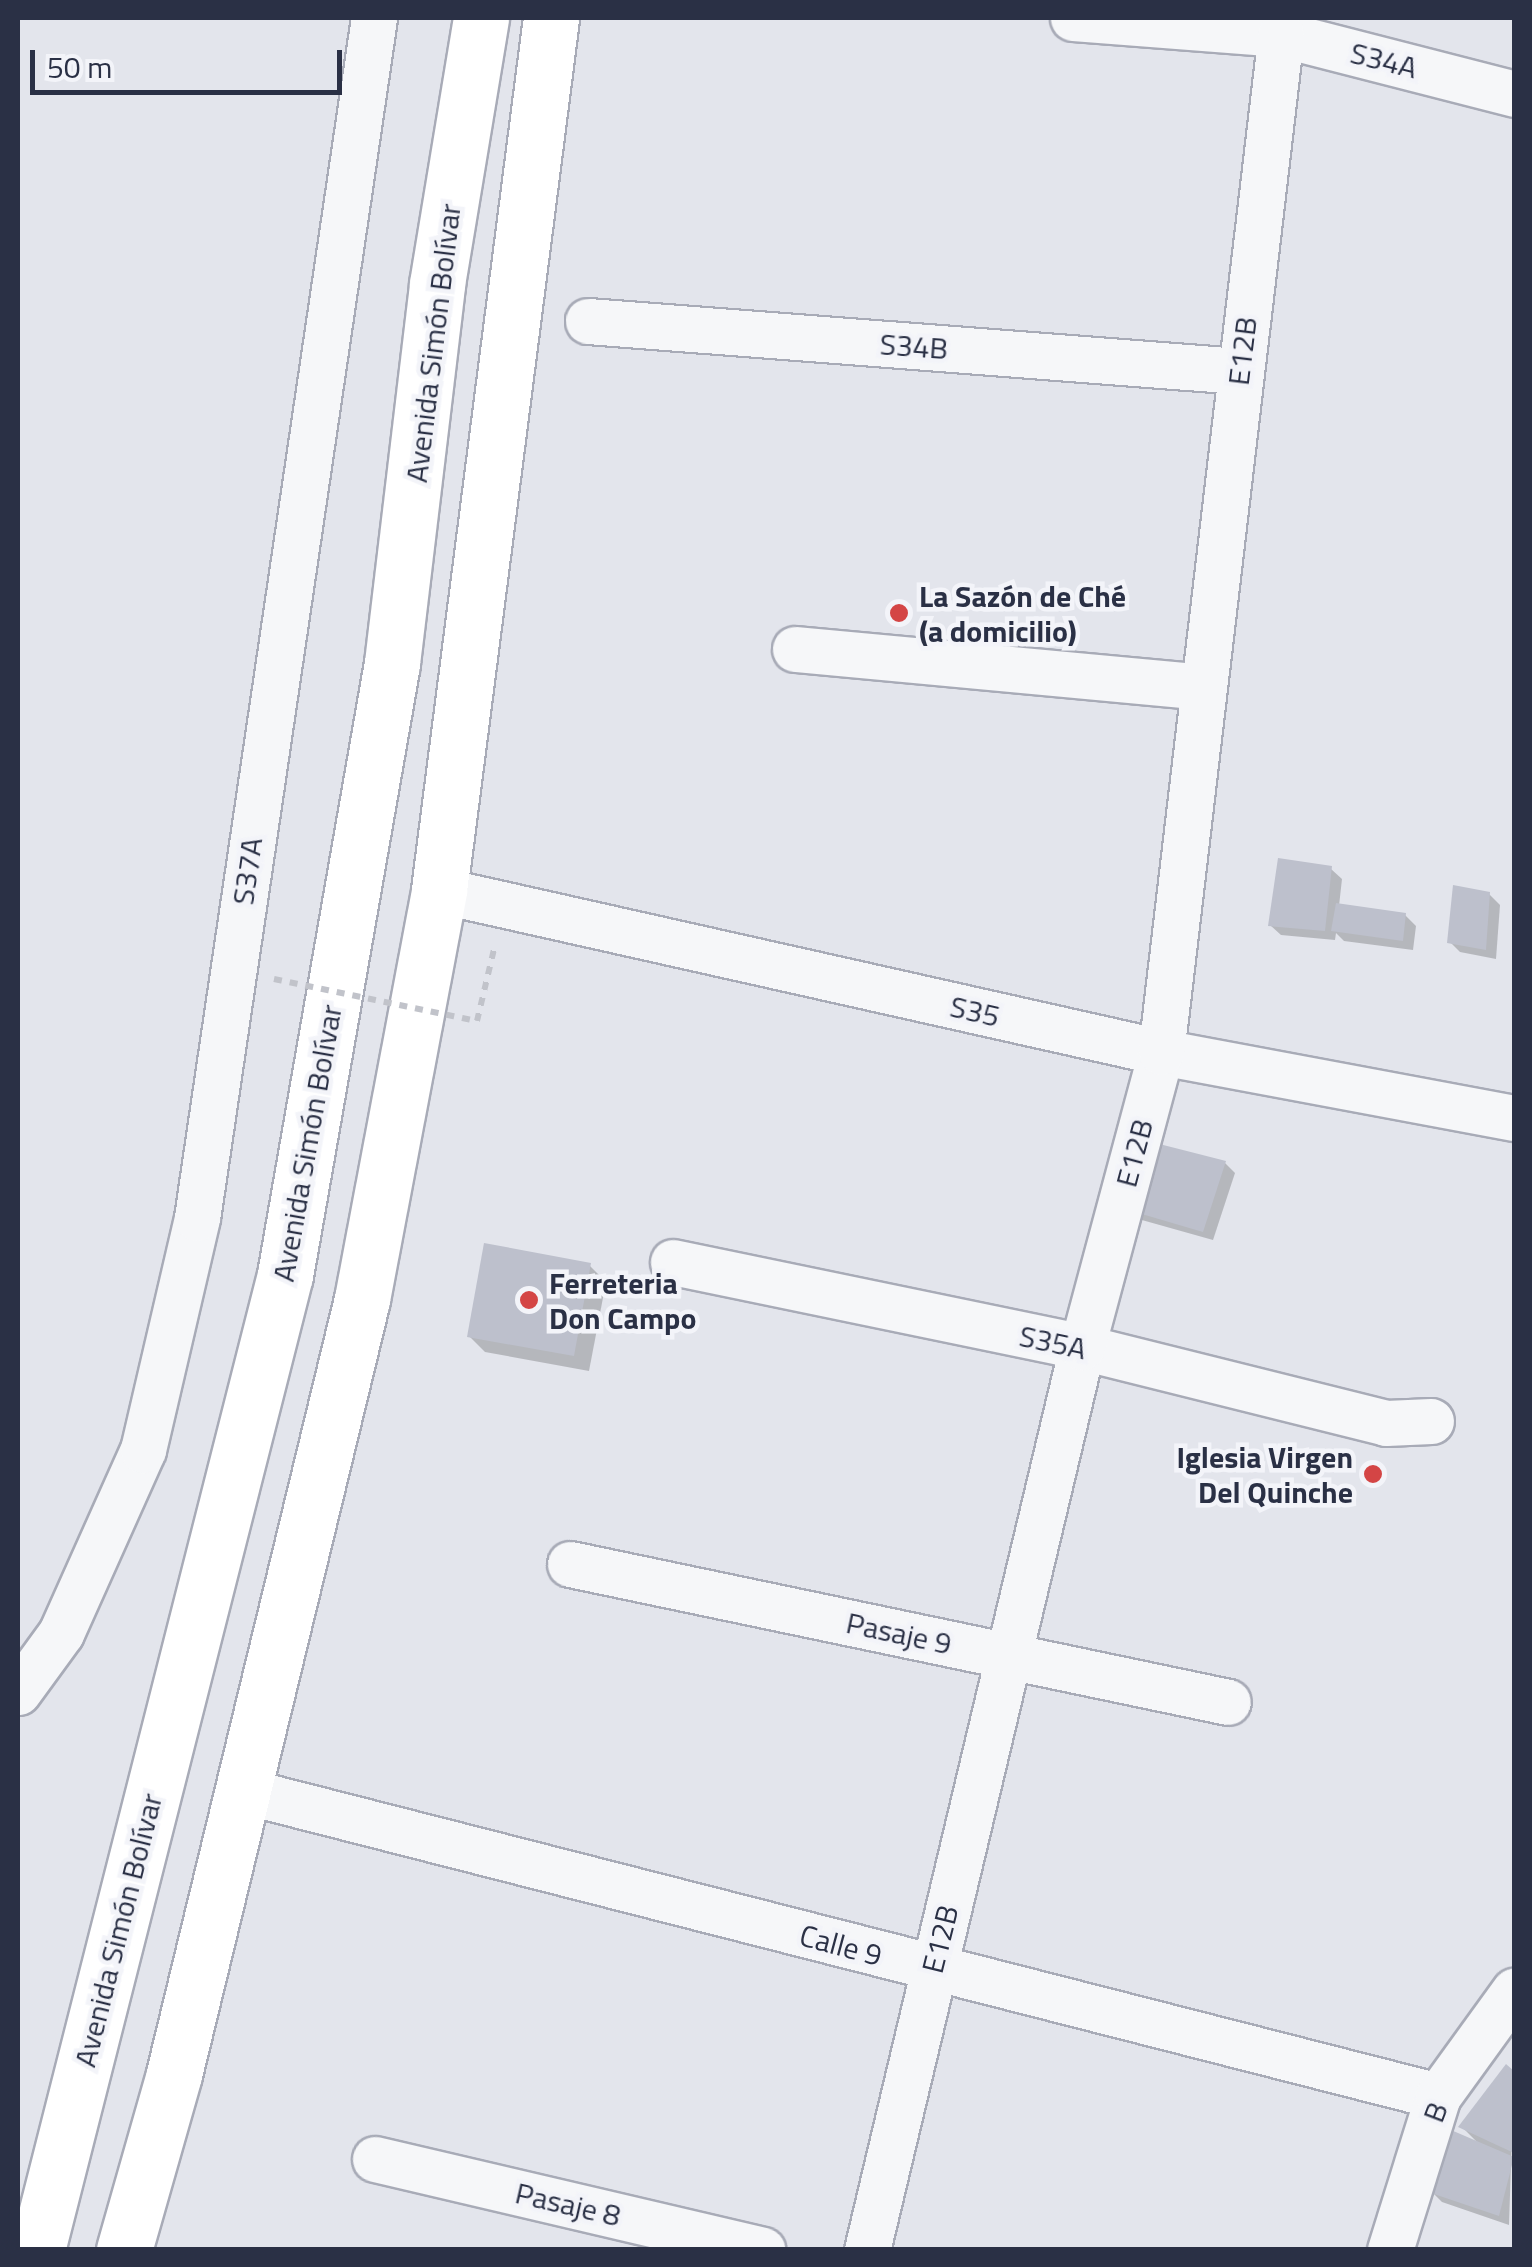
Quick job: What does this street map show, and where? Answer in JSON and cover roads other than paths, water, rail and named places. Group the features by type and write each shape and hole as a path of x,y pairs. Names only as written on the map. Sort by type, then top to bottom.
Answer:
{"highway":[{"name":"Avenida Simón Bolívar","path":"36,2250 285,1275 392,662 438,284 481,18"},
{"path":"124,2250 244,1790 362,1299 439,890 551,18"}],"street":[{"name":"S37A","path":"18,1692 61,1633 142,1450 197,1218 374,18"},
{"name":"S34A","path":"1073,18 1221,22 1514,94"},
{"name":"E12B","path":"867,2250 1082,1347 1161,1052 1201,687 1281,34"},
{"name":"S34B","path":"588,321 1239,371"},
{"path":"796,649 1201,687"},
{"name":"S35","path":"439,890 1161,1052 1514,1118"},
{"name":"S35A","path":"673,1262 1082,1347 1386,1423 1431,1421"},
{"name":"Pasaje 9","path":"570,1564 1228,1702"},
{"name":"Calle 9","path":"244,1790 1438,2096"},
{"name":"B","path":"1390,2250 1438,2096 1514,1991"},
{"name":"Pasaje 8","path":"375,2159 762,2250"}],"place":[{"name":"La Sazón de Ché (a domicilio)","path":"899,613"},
{"name":"Ferreteria Don Campo","path":"529,1300"},
{"name":"Iglesia Virgen Del Quinche","path":"1373,1474"}]}
